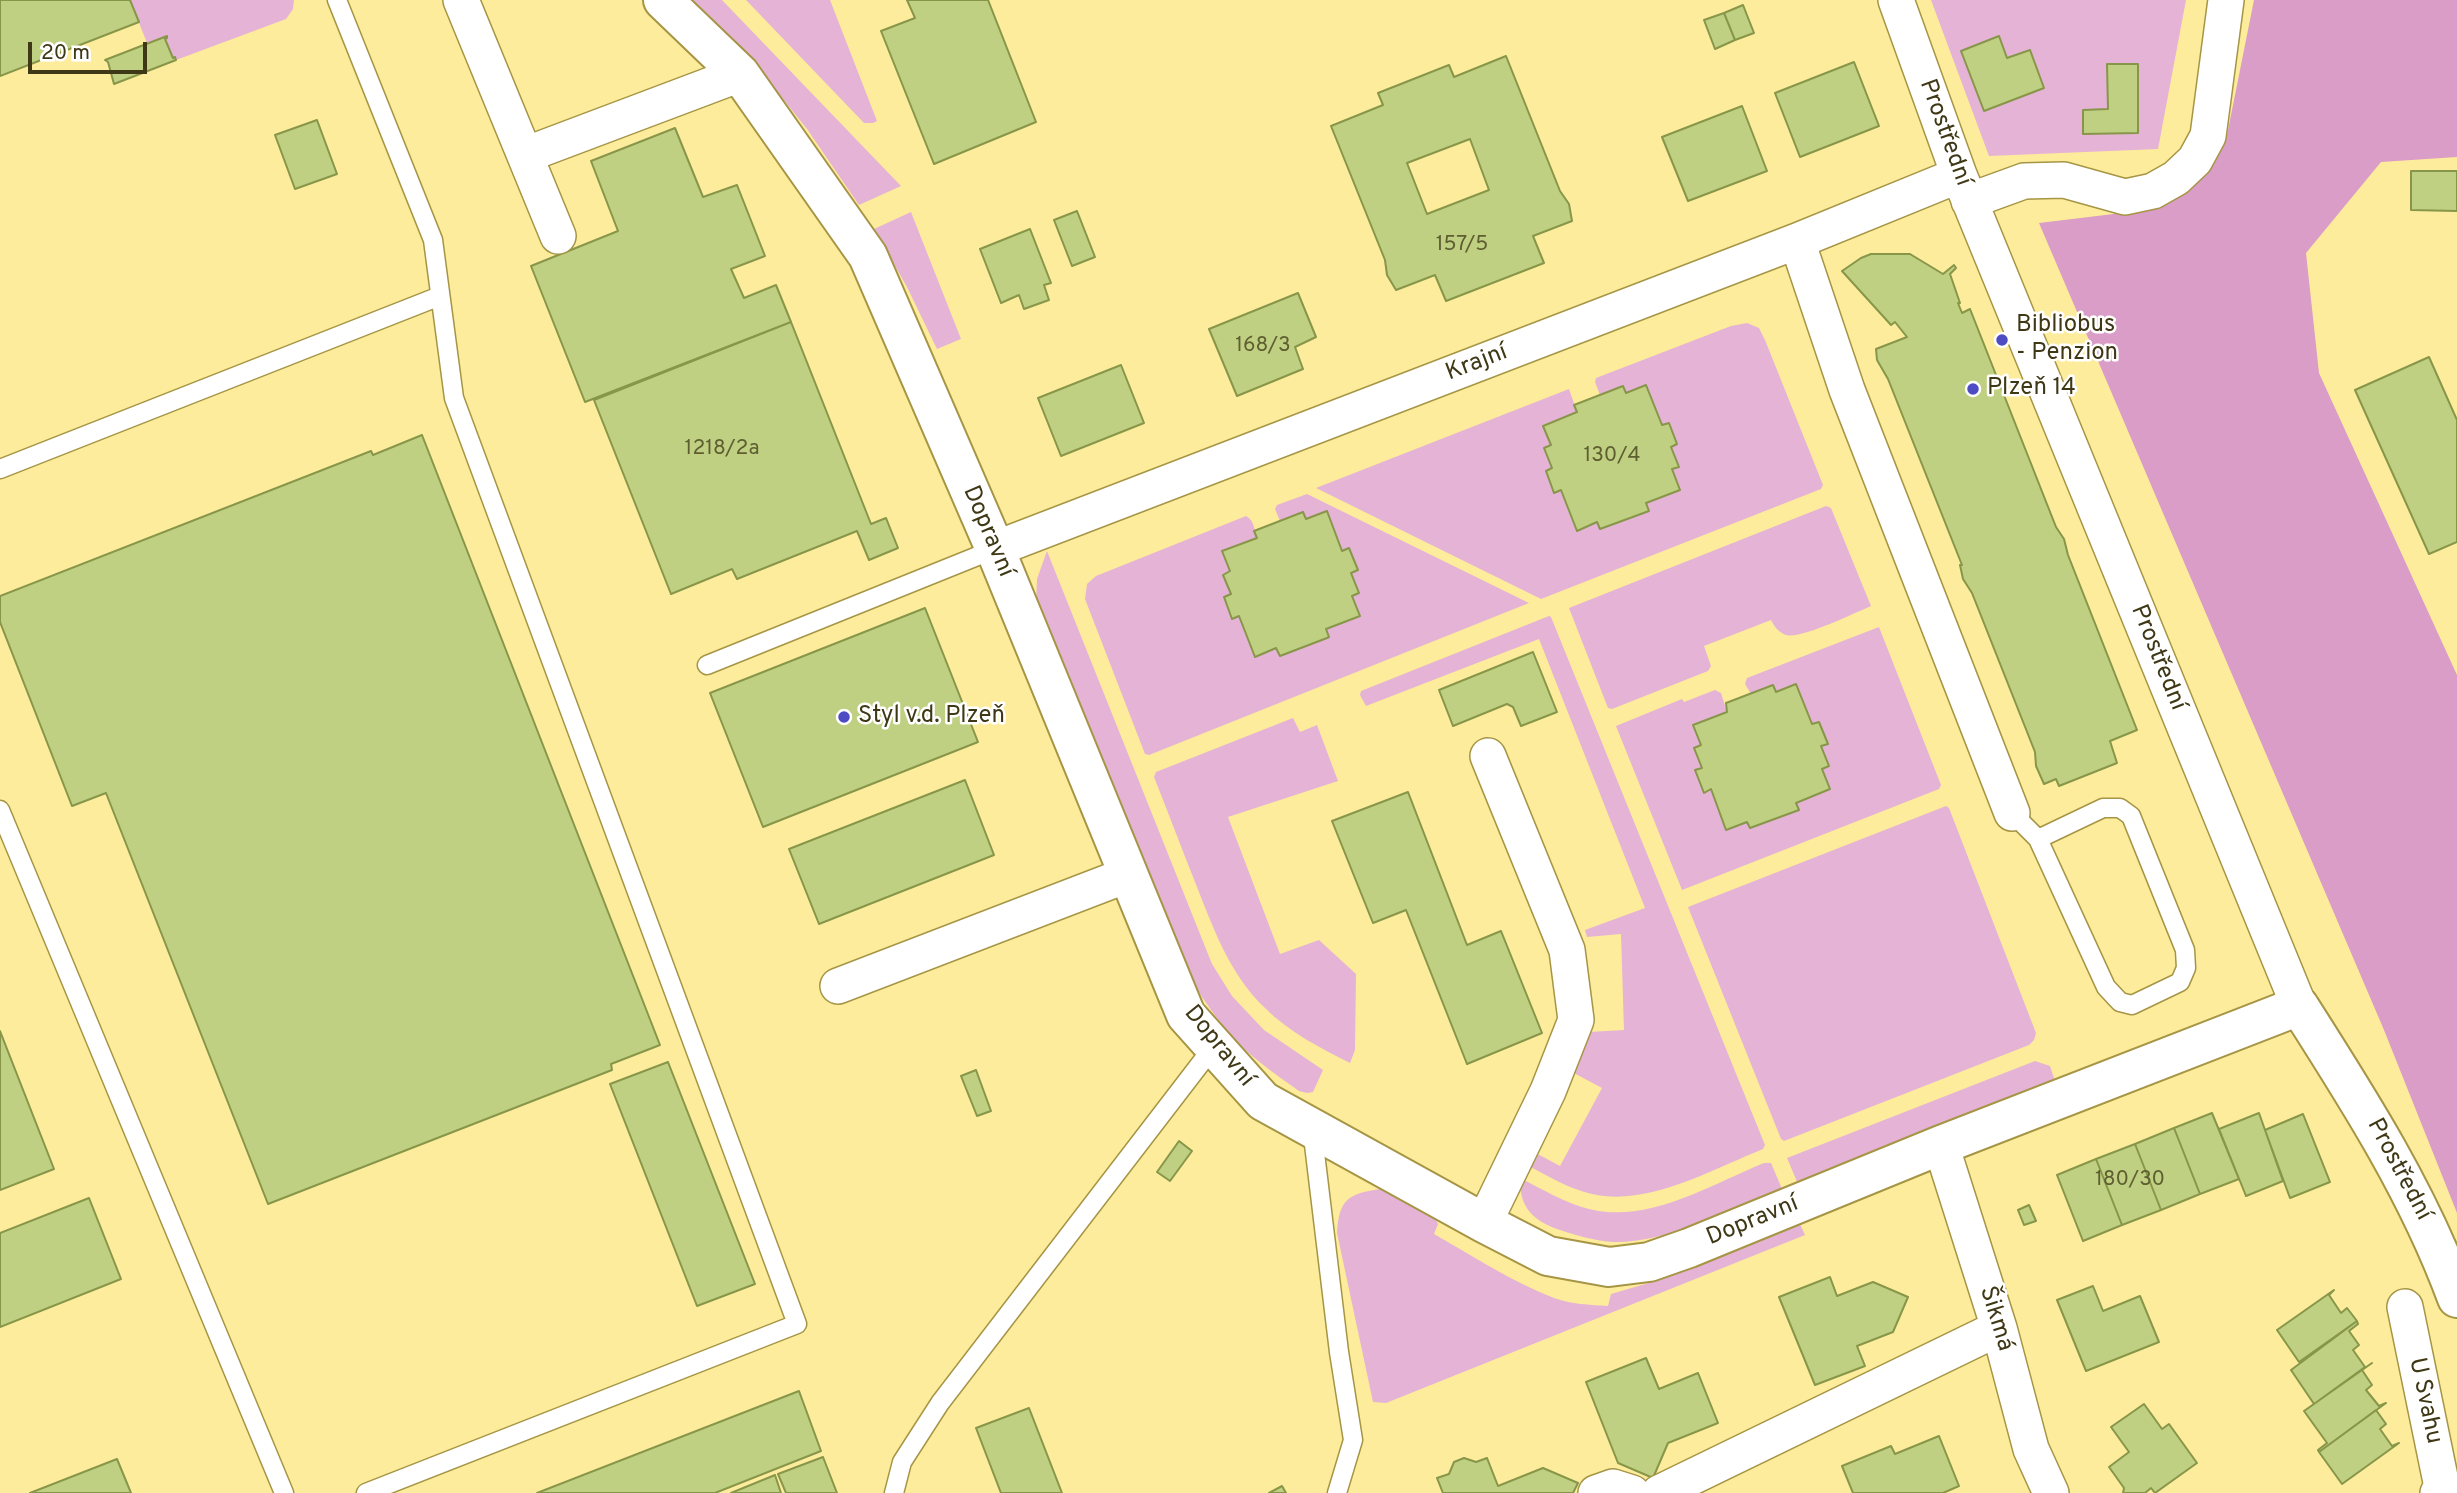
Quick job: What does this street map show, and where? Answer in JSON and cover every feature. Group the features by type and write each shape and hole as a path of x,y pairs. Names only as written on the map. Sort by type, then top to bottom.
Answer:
{"street":[{"path":"461,0 558,236"},
{"name":"Dopravní","path":"663,0 740,74 868,256 995,549 1186,1015 1263,1101 1548,1256 1609,1267 1649,1262 2299,1006"},
{"name":"Prostřední","path":"1896,0 1964,188 2299,1006 2373,1121 2438,1247 2457,1298"},
{"name":"Krajní","path":"995,549 1797,241 1964,188 2024,181 2064,180 2125,197 2153,191 2176,178 2195,160 2208,136 2226,0"},
{"path":"525,155 740,74"},
{"path":"1797,241 1847,390 2012,813"},
{"path":"1484,1223 1548,1091 1576,1020 1567,950 1488,756"},
{"path":"838,986 1127,875"},
{"name":"Šikmá","path":"1941,1145 1999,1328 2031,1449 2051,1493"},
{"name":"U Svahu","path":"2405,1307 2442,1487 2438,1493"},
{"path":"1659,1493 1999,1328"},
{"path":"1596,1493 1613,1487 1632,1493"}],"lane":[{"path":"337,0 433,240 454,398 797,1324 366,1493"},
{"path":"0,469 440,296"},
{"path":"706,665 995,549"},
{"path":"2012,813 2038,839 2106,987 2120,1002 2132,1005 2180,982 2186,968 2185,950 2131,816 2120,808 2103,808 2038,839"},
{"path":"0,810 284,1493"},
{"path":"894,1493 902,1462 940,1403 1214,1046"},
{"path":"1312,1128 1339,1352 1353,1440 1337,1493"}],"shaded area":[{"path":"130,0 294,0 293,9 286,19 176,60 166,36 147,43"},
{"path":"691,0 722,0 901,186 859,205 807,129 753,62"},
{"path":"746,0 830,0 877,121 864,123"},
{"path":"1931,0 2186,0 2158,149 1989,156"},
{"path":"2254,0 2457,0 2457,157 2381,162 2306,253 2319,373 2457,675 2457,1213 2384,1030 2039,223 2155,209 2226,140"},
{"path":"911,212 961,339 937,349 907,287 874,229"},
{"path":"1747,323 1759,328 1765,340 1823,485 1821,489 1541,599 1316,488 1569,389 1577,412 1543,425 1551,445 1544,448 1552,468 1546,471 1554,492 1561,490 1576,530 1597,522 1600,529 1647,511 1646,503 1680,490 1672,469 1678,467 1671,447 1677,444 1669,423 1662,425 1646,385 1626,393 1623,386 1600,395 1596,378 1731,326"},
{"path":"1307,494 1529,603 1149,755 1145,754 1085,599 1087,584 1096,576 1246,516 1253,523 1257,538 1223,551 1230,571 1224,575 1231,594 1224,598 1232,618 1239,616 1256,657 1276,648 1280,656 1327,637 1326,629 1360,615 1352,596 1359,593 1351,573 1358,570 1349,549 1342,551 1327,511 1306,519 1303,512 1280,521 1275,509 1277,505"},
{"path":"1826,506 1831,508 1871,606 1794,635 1781,632 1771,620 1704,646 1711,666 1708,671 1612,709 1608,708 1569,608"},
{"path":"1047,551 1212,964 1232,996 1264,1030 1323,1070 1313,1092 1299,1091 1243,1048 1215,1015 1181,963 1036,603 1037,579"},
{"path":"1549,616 1765,1145 1763,1149 1705,1174 1644,1194 1604,1196 1583,1192 1525,1164 1532,1151 1560,1166 1602,1088 1572,1072 1583,1053 1589,1032 1624,1030 1621,934 1587,937 1585,930 1645,908 1539,639 1366,706 1360,695 1361,691"},
{"path":"1879,627 1941,785 1939,789 1682,890 1616,726 1682,699 1684,702 1715,690 1721,693 1727,712 1694,725 1701,745 1695,748 1702,768 1696,770 1705,792 1711,789 1726,829 1747,822 1751,828 1798,810 1796,803 1830,789 1822,769 1829,766 1821,746 1827,743 1819,722 1812,724 1796,684 1776,692 1751,694 1745,684 1747,678"},
{"path":"1293,718 1300,732 1317,725 1338,781 1228,817 1280,954 1319,940 1356,974 1355,1050 1350,1063 1284,1025 1252,995 1241,980 1216,933 1154,777 1156,772"},
{"path":"1946,806 2036,1033 2034,1040 2029,1045 1784,1141 1688,907"},
{"path":"2035,1061 2050,1066 2055,1081 1798,1184 1787,1158"},
{"path":"1764,1163 1771,1163 1782,1189 1678,1231 1635,1241 1600,1240 1548,1225 1529,1211 1520,1188 1520,1178 1589,1209 1634,1211 1678,1200"},
{"path":"1380,1189 1436,1220 1438,1224 1434,1234 1493,1268 1554,1298 1581,1304 1608,1306 1611,1294 1652,1282 1799,1222 1805,1235 1386,1403 1373,1402 1337,1233 1340,1213 1347,1200 1360,1193"}],"building":[{"path":"0,0 130,0 139,22 0,76"},
{"path":"907,0 988,0 1036,122 934,164 881,31 915,18"},
{"path":"1743,5 1754,33 1735,40 1724,13"},
{"path":"1724,13 1735,40 1715,49 1704,20"},
{"path":"167,36 165,39 176,60 114,84 108,62 105,60"},
{"path":"1999,36 2007,58 2030,50 2044,88 1984,111 1961,51"},
{"path":"1506,56 1560,191 1569,204 1572,221 1533,236 1544,263 1446,301 1435,275 1396,290 1387,275 1385,260 1331,126 1383,105 1378,93 1449,65 1454,77","holes":["1470,139 1489,190 1427,214 1407,163"]},
{"path":"1854,62 1879,126 1800,157 1775,93"},
{"path":"2107,64 2138,64 2138,133 2083,134 2083,110 2108,109"},
{"path":"1742,106 1767,171 1688,201 1662,137"},
{"path":"317,120 337,174 295,189 275,135"},
{"path":"675,128 703,197 737,185 765,256 731,269 744,298 776,285 791,322 585,402 531,266 618,231 591,161"},
{"path":"2411,171 2457,171 2457,211 2411,210"},
{"path":"1077,211 1095,257 1072,266 1054,220"},
{"path":"1030,229 1051,283 1044,285 1049,300 1024,309 1019,295 1001,303 980,249"},
{"path":"1871,254 1910,254 1943,274 1954,265 1956,268 1950,274 1958,303 1962,313 1970,309 2056,527 2064,539 2137,730 2110,741 2117,763 2059,786 2056,779 2044,784 2036,766 2035,752 1972,593 1963,579 1962,565 1888,379 1877,360 1876,349 1907,337 1895,322 1891,325 1842,271"},
{"path":"1298,293 1316,337 1295,347 1303,369 1237,396 1209,329"},
{"path":"791,322 871,524 886,518 898,548 869,560 857,531 737,579 732,569 671,594 594,400"},
{"path":"2429,357 2457,420 2457,542 2429,554 2355,390"},
{"path":"1121,365 1144,423 1061,456 1038,398"},
{"path":"1646,385 1662,425 1669,423 1677,444 1671,447 1679,467 1672,469 1680,490 1646,503 1649,511 1600,529 1597,522 1577,531 1561,490 1554,493 1546,471 1552,468 1544,448 1551,445 1543,426 1577,412 1574,405 1623,386 1626,393"},
{"path":"422,435 660,1045 611,1064 612,1070 268,1204 106,793 72,806 0,622 0,596 371,451 373,455"},
{"path":"1327,511 1342,551 1349,548 1358,570 1351,573 1359,593 1352,596 1360,616 1326,629 1327,638 1280,656 1276,648 1255,657 1239,616 1232,619 1224,597 1231,594 1223,575 1230,571 1222,551 1257,538 1254,531 1303,512 1306,519"},
{"name":"Styl v.d. Plzeň","path":"925,608 978,742 763,827 710,693"},
{"path":"1533,652 1557,712 1521,726 1513,707 1507,704 1453,726 1439,690"},
{"path":"1796,684 1812,724 1819,722 1828,744 1821,746 1829,766 1822,769 1830,789 1796,803 1799,810 1750,828 1747,822 1726,830 1711,789 1704,793 1695,770 1702,768 1694,748 1701,745 1693,725 1727,712 1726,703 1773,685 1776,692"},
{"path":"965,780 994,855 819,924 789,849"},
{"path":"1408,792 1467,945 1501,931 1542,1033 1467,1064 1406,910 1373,923 1332,821"},
{"path":"0,1031 54,1169 0,1190"},
{"path":"668,1062 755,1284 697,1306 610,1084"},
{"path":"976,1070 991,1111 977,1116 961,1076"},
{"path":"2212,1113 2239,1179 2200,1194 2174,1128"},
{"path":"2259,1113 2283,1181 2246,1196 2219,1129"},
{"path":"2303,1114 2330,1182 2290,1198 2265,1130"},
{"path":"2174,1128 2200,1194 2161,1210 2135,1144"},
{"path":"1179,1141 1192,1151 1170,1181 1157,1172"},
{"path":"2135,1144 2161,1210 2122,1225 2096,1159"},
{"path":"2096,1159 2122,1225 2083,1241 2057,1175"},
{"path":"89,1198 121,1279 0,1327 0,1233"},
{"path":"2029,1205 2036,1221 2024,1225 2018,1210"},
{"path":"1830,1277 1837,1296 1873,1282 1908,1297 1893,1332 1857,1346 1865,1366 1815,1385 1779,1297"},
{"path":"2093,1286 2103,1311 2140,1296 2159,1342 2086,1371 2057,1300"},
{"path":"2334,1290 2329,1295 2341,1313 2347,1308 2357,1321 2299,1362 2277,1330"},
{"path":"2357,1321 2358,1324 2349,1331 2359,1345 2353,1350 2365,1367 2314,1404 2291,1370"},
{"path":"1646,1358 1659,1389 1698,1373 1718,1423 1668,1443 1653,1478 1618,1463 1586,1382"},
{"path":"2362,1370 2372,1385 2366,1390 2379,1406 2386,1403 2319,1452 2327,1443 2304,1411"},
{"path":"799,1391 821,1451 715,1493 537,1493"},
{"path":"2144,1404 2162,1429 2169,1424 2197,1463 2155,1493 2151,1488 2145,1493 2123,1493 2124,1488 2109,1467 2129,1452 2111,1427"},
{"path":"1029,1408 1062,1493 1001,1493 976,1428"},
{"path":"2376,1410 2386,1424 2380,1429 2392,1446 2399,1443 2342,1484 2319,1452"},
{"path":"1939,1436 1959,1486 1943,1493 1853,1493 1842,1466 1891,1446 1895,1454"},
{"path":"823,1457 837,1493 786,1493 778,1474"},
{"path":"1464,1458 1476,1462 1487,1458 1498,1486 1543,1468 1578,1483 1573,1493 1443,1493 1437,1478 1449,1474 1454,1462"},
{"path":"117,1459 131,1493 30,1493"},
{"path":"775,1475 781,1493 731,1493"},
{"path":"1282,1486 1286,1493 1269,1493"}],"place":[{"name":"Bibliobus - Penzion","path":"2002,340"},
{"name":"Plzeň 14","path":"1973,389"},
{"name":"Styl v.d. Plzeň","path":"844,717"}]}
